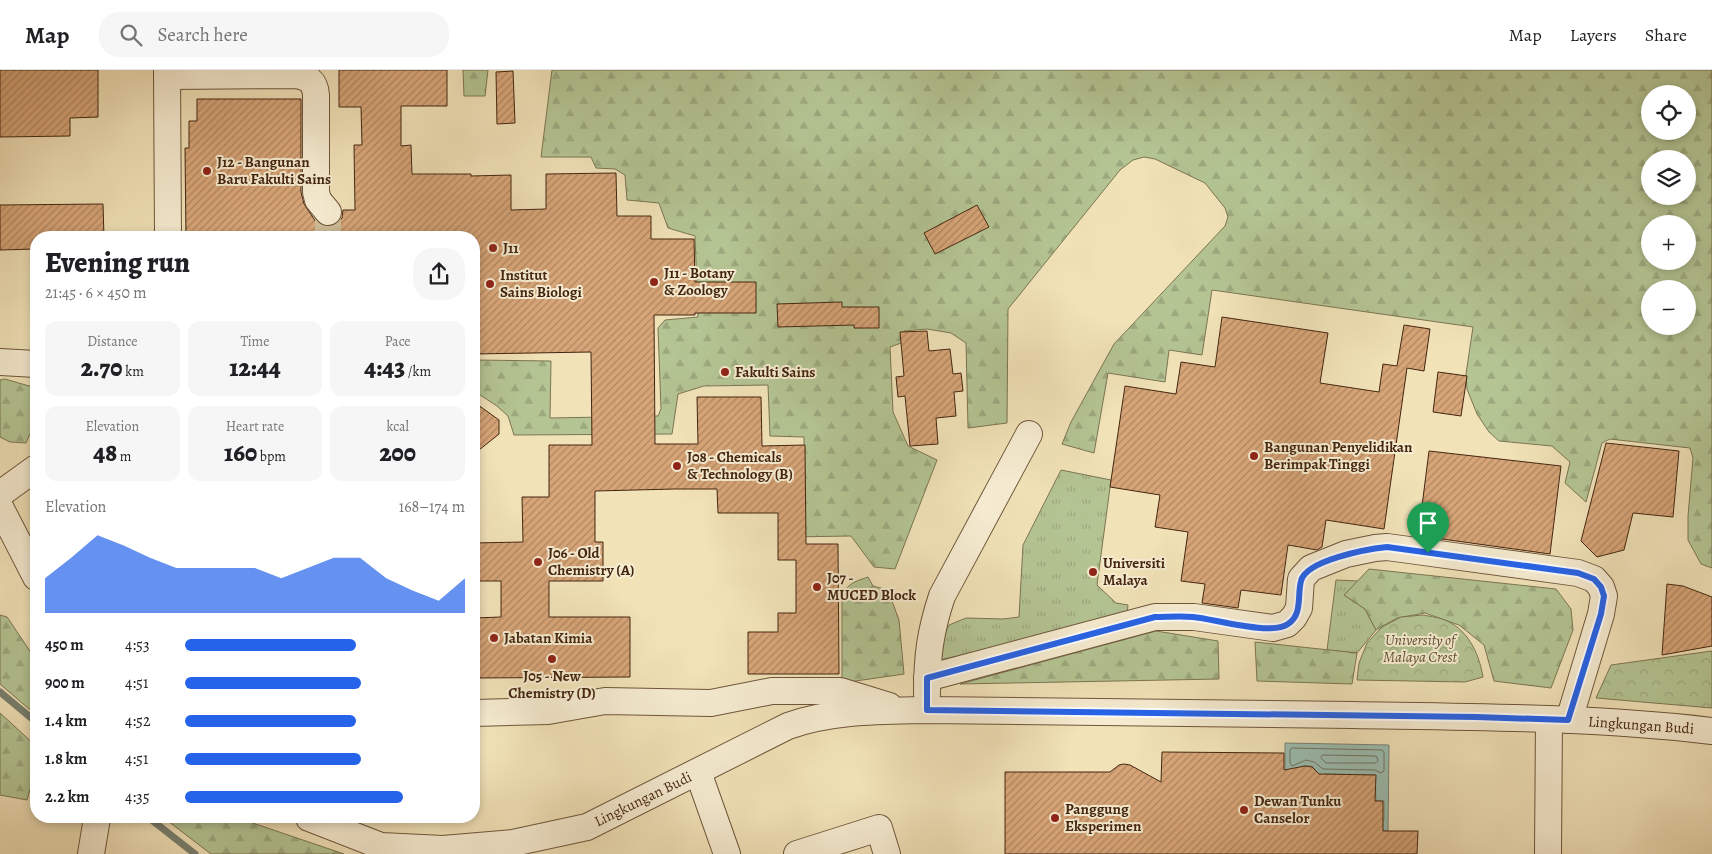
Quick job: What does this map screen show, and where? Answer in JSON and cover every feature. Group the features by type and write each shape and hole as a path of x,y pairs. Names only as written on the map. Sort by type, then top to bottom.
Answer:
{"street":[{"path":"168,231 167,73 294,75 305,76 311,80 316,95 316,192 318,200 328,212"},
{"path":"0,362 30,364"},
{"path":"480,713 548,711 606,701 711,702 772,692 849,693 915,710 927,678 928,651 933,624 942,596 1029,434"},
{"path":"0,494 30,472"},
{"path":"0,507 30,566"},
{"path":"927,678 1155,617 1194,617 1273,628 1288,624 1298,608 1301,579 1311,568 1346,554 1387,547 1578,573 1594,579 1601,587 1604,596 1601,614 1559,719 1548,854"},
{"name":"Lingkungan Budi","path":"322,823 381,846 443,849 513,844 587,827 788,726 806,720 840,714 915,710 1559,719 1659,725 1712,731"},
{"path":"698,772 727,854"},
{"path":"91,854 96,823"},
{"name":"Lingkungan Budi","path":"555,854 587,827"},
{"path":"797,854 878,828 887,854"},
{"path":"381,846 410,854"}],"green space":[{"path":"463,70 488,70 485,96 464,96"},
{"path":"552,70 1712,70 1712,568 1701,564 1688,540 1693,458 1690,448 1610,439 1602,443 1586,502 1565,483 1570,462 1552,446 1499,441 1489,432 1477,414 1467,389 1466,374 1473,327 1212,290 1202,355 1169,350 1165,382 1108,373 1094,453 1062,444 1071,422 1114,344 1225,226 1228,217 1225,208 1205,183 1155,159 1144,157 1133,160 1120,170 1008,309 1007,423 968,428 966,343 951,333 927,329 904,331 904,342 890,347 893,412 908,446 937,460 895,569 874,567 851,536 788,537 805,512 804,437 770,436 768,385 704,386 678,394 672,434 514,435 508,416 480,395 480,360 551,361 550,418 658,416 661,409 658,328 665,320 698,317 695,236 668,228 659,203 627,200 625,175 615,169 596,168 591,157 541,157"},
{"path":"5,379 30,386 30,434 26,443 10,442 0,437 0,380"},
{"path":"1061,470 1111,480 1097,585 1116,603 1128,605 1127,614 940,660 941,641 949,625 966,618 1003,619 1019,617 1023,545"},
{"path":"1369,569 1556,589 1571,609 1573,630 1551,688 1494,681 1484,645 1459,625 1425,613 1397,618 1376,630 1365,609 1344,595"},
{"path":"868,577 873,586 888,590 899,620 904,674 842,683 842,598 849,586"},
{"path":"1336,580 1358,581 1344,595 1365,609 1376,630 1357,653 1327,650"},
{"path":"0,615 7,617 30,651 30,710 0,684"},
{"name":"University of Malaya Crest","path":"1423,615 1440,618 1451,623 1465,635 1475,650 1483,677 1465,682 1357,680 1359,663 1367,643 1382,627 1401,617"},
{"path":"1156,631 1218,641 1219,679 960,684"},
{"path":"1255,642 1357,653 1352,684 1257,681"},
{"path":"1712,651 1712,708 1596,698 1611,665"},
{"path":"0,713 30,740 30,790 27,800 0,795"},
{"path":"171,823 253,823 344,854 211,854"}],"water":[{"path":"1285,743 1389,745 1388,831 1375,831 1376,820 1384,820 1384,801 1376,801 1375,775 1325,774 1325,793 1318,773 1312,766 1304,766 1285,773"}],"building":[{"path":"0,70 98,70 98,117 70,118 70,136 0,137"},
{"path":"339,70 447,70 447,106 401,106 401,146 411,145 412,174 511,175 511,210 546,209 546,174 616,173 617,216 651,216 651,239 694,239 695,282 756,282 756,313 654,315 655,444 698,444 697,397 761,397 762,446 805,445 806,544 838,544 839,674 748,674 748,632 778,632 778,613 796,613 796,560 778,560 778,513 718,513 717,489 675,489 595,491 595,542 603,542 603,581 549,581 549,617 630,617 630,677 480,678 480,618 501,617 501,581 480,581 480,543 523,542 522,497 549,497 549,445 592,445 591,352 480,354 480,231 186,231 185,148 189,148 189,121 197,121 197,99 301,99 301,192 304,204 316,222 323,226 331,227 342,218 343,210 355,210 354,145 362,145 361,107 339,107"},
{"path":"513,71 515,123 497,124 496,72"},
{"path":"103,204 104,231 30,231 30,249 0,250 0,205"},
{"path":"977,205 989,227 935,254 924,233"},
{"path":"842,302 842,307 879,307 879,328 854,328 854,325 778,327 777,304"},
{"name":"Bangunan Penyelidikan Berimpak Tinggi","path":"1222,317 1328,333 1320,383 1379,392 1383,364 1397,366 1404,325 1430,329 1424,371 1407,368 1384,529 1326,520 1322,547 1317,550 1288,545 1281,595 1241,590 1238,608 1202,603 1205,584 1181,581 1188,532 1155,527 1160,495 1110,487 1125,386 1176,394 1181,362 1215,367"},
{"path":"927,331 929,351 950,349 953,374 961,373 963,391 954,392 956,416 936,418 938,444 910,446 905,396 898,397 896,377 904,376 900,332"},
{"path":"1438,372 1467,376 1461,416 1433,412"},
{"path":"480,406 499,420 499,434 480,449"},
{"path":"1606,443 1679,451 1673,517 1633,513 1624,550 1597,557 1581,541"},
{"path":"1429,451 1561,466 1550,554 1435,538 1438,516 1421,514"},
{"path":"1667,584 1683,586 1712,597 1712,646 1662,655"},
{"name":"Dewan Tunku Canselor","path":"1162,752 1284,753 1284,770 1305,766 1312,767 1319,774 1376,775 1375,801 1383,801 1383,831 1418,831 1417,854 1005,854 1005,772 1110,772 1119,765 1124,764 1130,765 1161,782"}],"waterway":[{"path":"0,692 30,717"},
{"path":"156,823 195,854"}],"tunnel":[{"path":"328,212 328,231"}],"place":[{"name":"J12 - Bangunan Baru Fakulti Sains","path":"207,171"},
{"name":"J11","path":"493,248"},
{"name":"J11 - Botany & Zoology","path":"654,282"},
{"name":"Institut Sains Biologi","path":"490,284"},
{"name":"Fakulti Sains","path":"725,372"},
{"name":"Bangunan Penyelidikan Berimpak Tinggi","path":"1254,456"},
{"name":"J08 - Chemicals & Technology (B)","path":"677,466"},
{"name":"J06 - Old Chemistry (A)","path":"538,562"},
{"name":"Universiti Malaya","path":"1093,572"},
{"name":"J07 - MUCED Block","path":"817,587"},
{"name":"Jabatan Kimia","path":"494,638"},
{"name":"J05 - New Chemistry (D)","path":"552,659"},
{"name":"Dewan Tunku Canselor","path":"1244,810"},
{"name":"Panggung Eksperimen","path":"1055,818"}],"route":[{"path":"1387,547 1428,553 1578,573 1594,579 1601,587 1604,596 1601,614 1568,720 1476,717 927,710 927,678 1155,617 1194,617 1273,628 1288,624 1294,617 1298,608 1301,579 1311,568 1346,554 1374,548 1387,547"}]}
